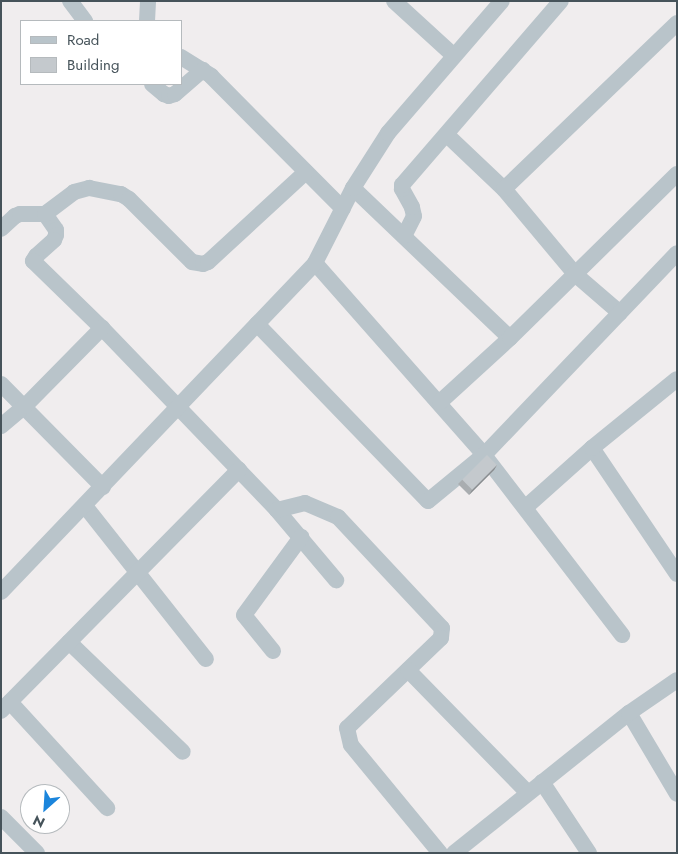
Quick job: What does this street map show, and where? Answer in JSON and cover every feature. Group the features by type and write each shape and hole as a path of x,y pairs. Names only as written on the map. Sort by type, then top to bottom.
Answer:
{"street":[{"path":"70,1 83,20"},
{"path":"147,20 148,1"},
{"path":"394,1 454,56"},
{"path":"1,592 179,408 315,263 353,188 388,133 502,1"},
{"path":"404,236 414,216 402,186 561,1"},
{"path":"504,189 677,23"},
{"path":"182,57 203,70 343,209"},
{"path":"153,85 169,96 175,94 203,70"},
{"path":"447,134 504,189 576,275 620,313"},
{"path":"1,229 20,214 45,214 82,188 121,194 136,205 192,262 203,264 208,262 306,172"},
{"path":"440,402 576,275 677,174"},
{"path":"353,188 510,338"},
{"path":"45,214 56,230 56,235 54,240 33,261 102,328 278,510 336,580"},
{"path":"257,324 428,501 484,455 677,253"},
{"path":"315,263 440,402 484,455 526,507 622,635"},
{"path":"1,426 25,406 102,328"},
{"path":"526,507 592,448 677,379"},
{"path":"1,384 25,406 103,487"},
{"path":"592,448 677,574"},
{"path":"107,808 6,707 139,574 239,470"},
{"path":"278,510 305,503 338,517 442,628 441,638 350,723 347,734 351,745 440,853"},
{"path":"85,506 206,659"},
{"path":"273,651 244,615 301,537"},
{"path":"69,642 183,752"},
{"path":"408,670 528,793"},
{"path":"464,850 528,793 629,713 675,686"},
{"path":"629,713 677,794"},
{"path":"542,782 589,853"},
{"path":"1,818 37,853"}],"building":[{"path":"487,455 497,465 472,490 462,480"}]}
